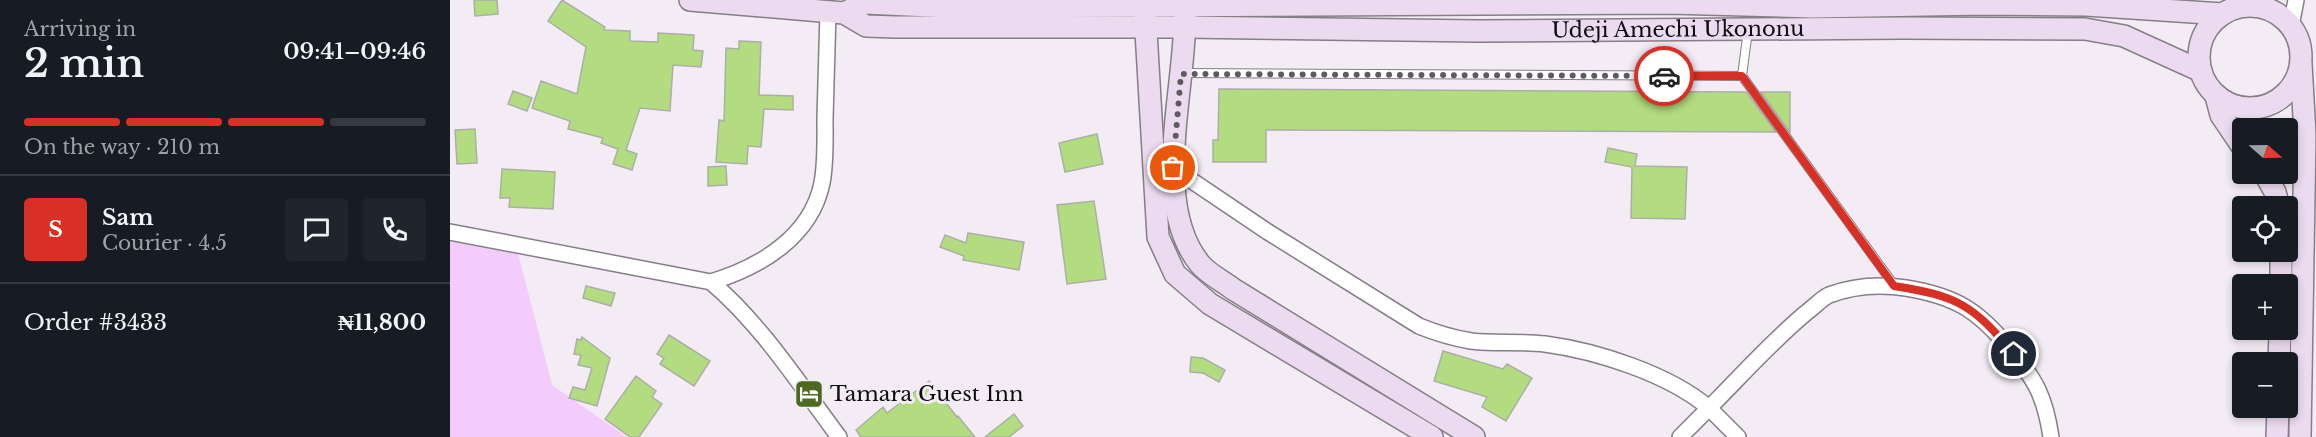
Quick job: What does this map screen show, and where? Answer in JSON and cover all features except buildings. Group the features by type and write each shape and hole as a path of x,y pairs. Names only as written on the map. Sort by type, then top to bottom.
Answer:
{"main road":[{"path":"698,1 836,12"},
{"name":"Udeji Amechi Ukononu","path":"836,12 865,3 1185,6 1669,1 1812,7 2086,2 2223,14"},
{"path":"1145,6 1158,237 1175,273 1210,304 1432,437"},
{"path":"1185,6 1172,180 1182,233 1200,265 1233,289 1474,437"},
{"path":"2232,131 2221,115 2216,96 2201,71 2199,55 2203,39 2211,25 2223,14 2237,8 2252,6 2266,8 2280,15 2291,26 2301,50 2306,135 2300,437"},
{"path":"1810,28 1812,7"},
{"name":"Udeji Amechi Ukononu","path":"836,12 866,26 895,27 1185,27 1478,31 1810,28 2085,29 2124,36 2201,71"},
{"path":"2216,96 2230,104 2245,108 2260,107 2275,102 2288,92 2301,64"},
{"path":"2277,437 2278,418"}],"street":[{"path":"2291,26 2296,0"},
{"path":"711,282 739,273 763,261 801,228 816,203 824,167 836,12"},
{"path":"1173,168 1268,232 1419,326 1442,335 1473,341 1544,344 1597,355 1672,383 1696,397 1738,437"},
{"path":"450,232 711,282 726,294 756,329 839,437"},
{"path":"1680,437 1797,320 1827,296 1863,286 1894,286 1932,292 1956,301 1990,325 2035,381 2048,415 2051,437"}],"lane":[{"path":"1748,29 1742,76 1894,286"},
{"path":"1181,74 1742,76"}],"shaded area":[{"path":"450,233 516,245 552,385 627,437 450,437"}],"way so far":[{"path":"1173,168 1181,74 1664,76"}],"place":[{"name":"Tamara Guest Inn","path":"809,394"}],"route":[{"path":"1664,76 1742,76 1894,286 1932,292 1956,301 1990,325 2014,354"}]}
